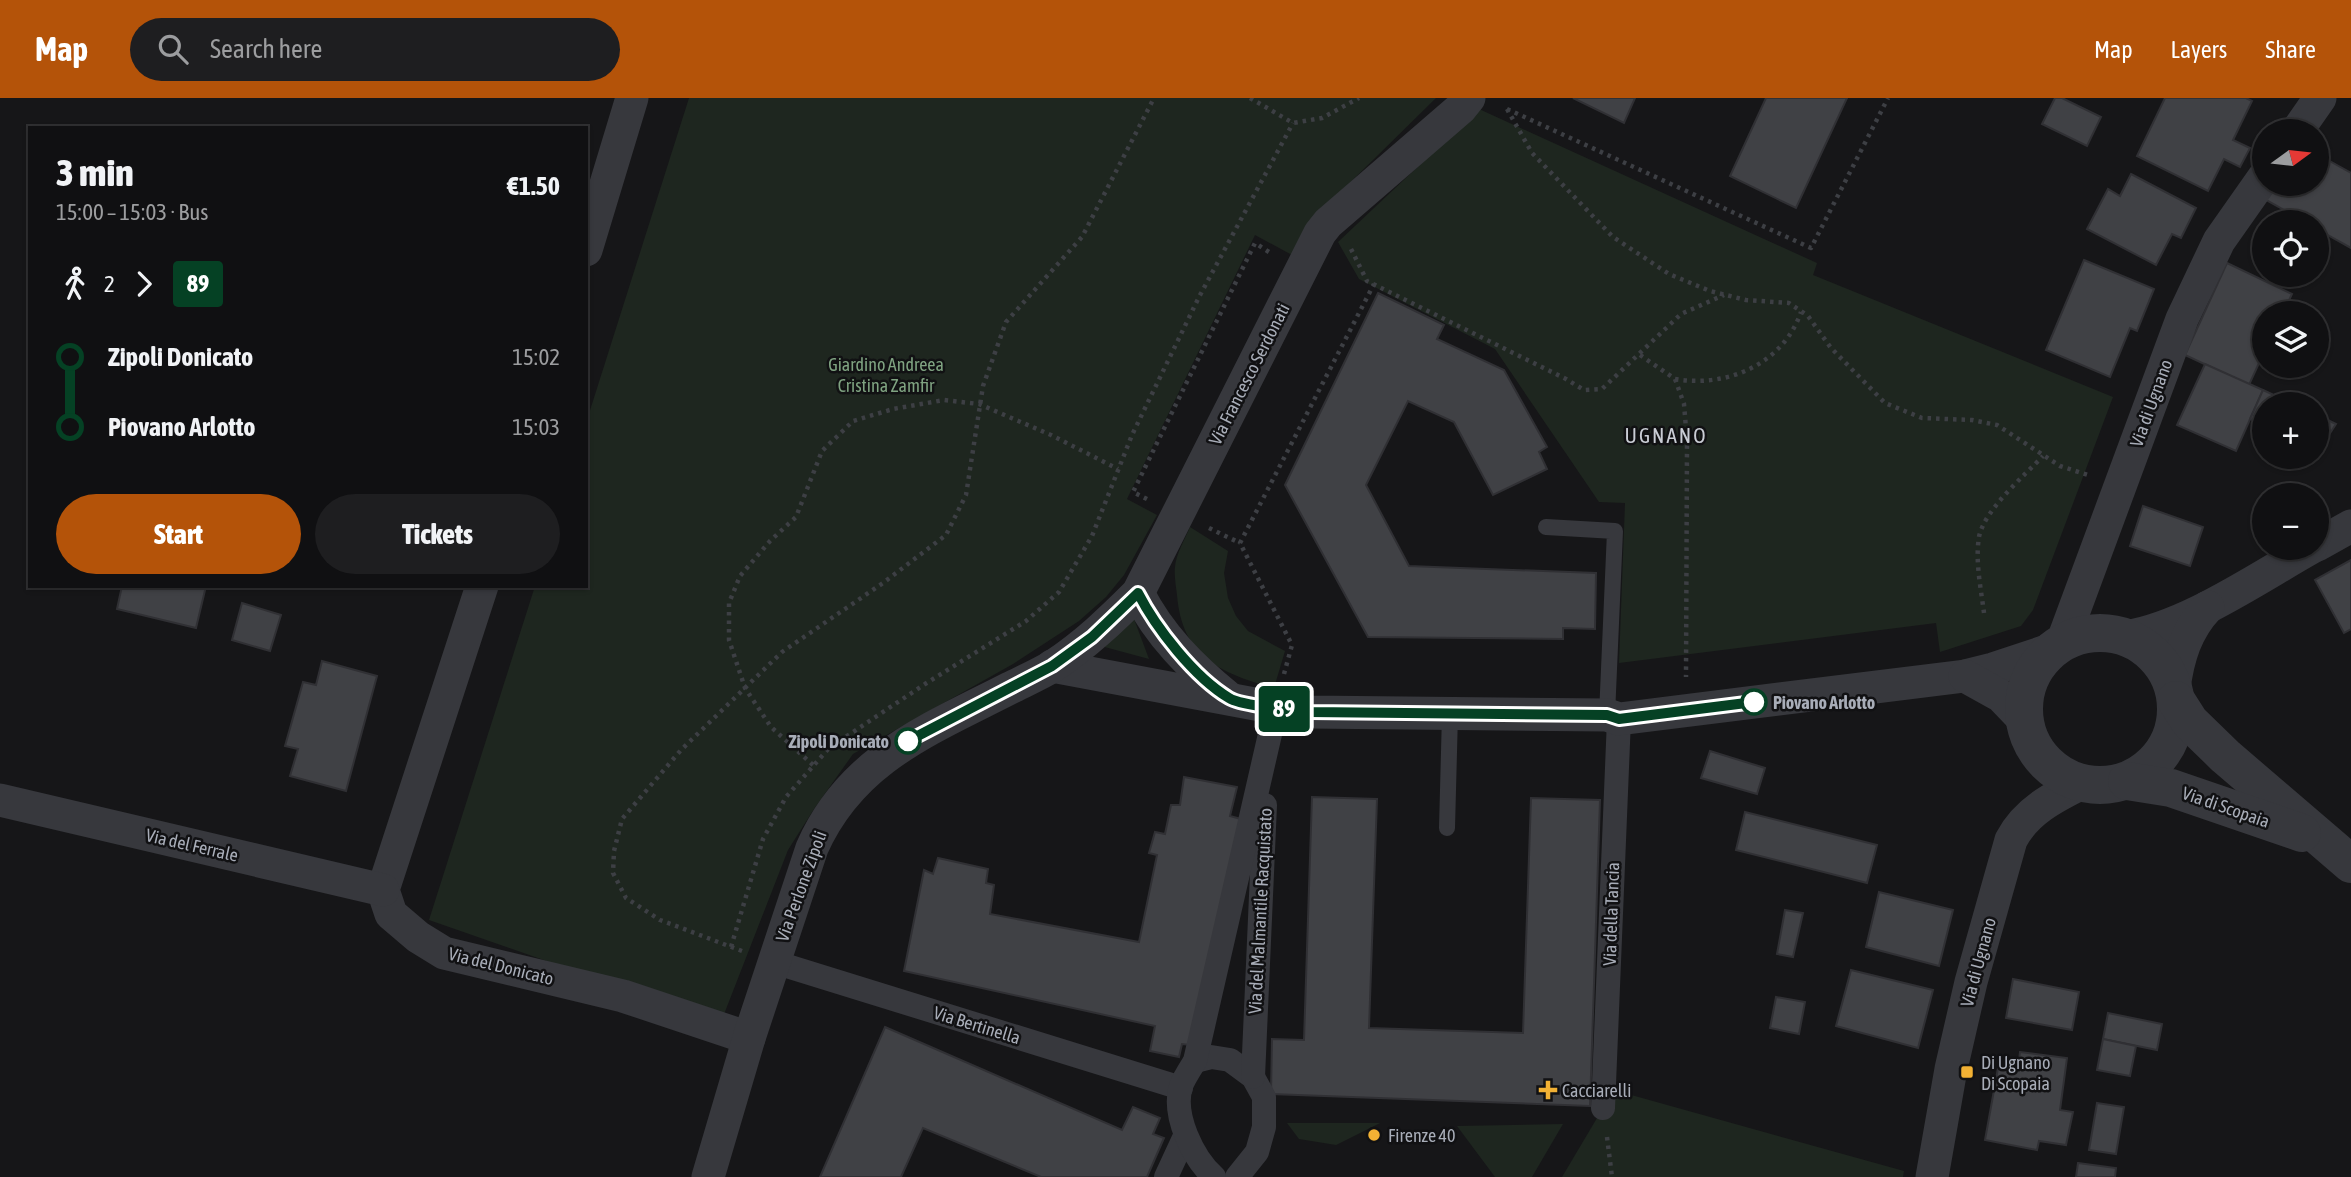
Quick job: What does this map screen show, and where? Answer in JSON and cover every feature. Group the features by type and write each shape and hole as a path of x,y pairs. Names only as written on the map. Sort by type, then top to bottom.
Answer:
{"street":[{"path":"588,243 632,98"},
{"path":"2305,119 2320,98"},
{"name":"Via Francesco Serdonati","path":"1052,666 1092,637 1138,593 1320,233 1328,223 1461,108 1484,101"},
{"name":"Via di Ugnano","path":"2127,781 2105,785 2082,783 2062,775 2044,761 2028,736 2025,721 2024,707 2029,681 2043,658 2058,646 2182,319 2219,241 2252,194"},
{"path":"2329,538 2351,526"},
{"path":"2125,637 2151,632 2209,606 2290,560"},
{"path":"383,890 481,588"},
{"path":"1138,593 1173,646 1191,666 1231,700"},
{"path":"2127,781 2148,768 2165,749 2176,716 2177,664 2186,638 2209,606"},
{"path":"1052,666 1231,700 1279,696 1309,712 1613,717 1688,711 1965,676 2005,666 2077,636 2109,633 2136,642 2156,657 2169,677 2175,694"},
{"name":"Via Perlone Zipoli","path":"708,1177 749,1038 760,957 819,832 839,801 853,784 885,756 908,741 1052,666"},
{"path":"1965,676 2001,696 2025,721"},
{"name":"Via di Scopaia","path":"2175,694 2190,722 2225,756 2337,852"},
{"name":"Via del Malmantile Racquistato","path":"1181,1088 1195,1061 1279,696"},
{"name":"Via della Tancia","path":"1603,1108 1613,717"},
{"name":"Via del Malmantile Racquistato","path":"1237,1177 1257,1152 1264,1127 1264,1097 1253,1077 1268,744"},
{"name":"Via di Scopaia","path":"2127,781 2171,788 2337,852"},
{"name":"Via di Ugnano","path":"1932,1177 1951,1069 1971,982 2011,840 2021,824 2040,807 2082,783"},
{"name":"Via del Ferrale","path":"0,800 383,890"},
{"name":"Via del Donicato","path":"383,890 391,914 418,937 444,953 623,996 749,1038"},
{"name":"Via Bertinella","path":"760,957 1181,1088"},
{"path":"1195,1061 1211,1058 1230,1060 1253,1077"},
{"path":"1181,1088 1185,1136 1203,1167 1214,1177"},
{"path":"1167,1177 1185,1136"}],"lane":[{"path":"1546,527 1615,531 1613,717"},
{"path":"1447,828 1450,714"}],"path":[{"path":"760,957 660,920 626,898 613,873 614,851 622,819 681,750 782,652 883,583 946,535 965,495 983,386 1006,322 1082,237 1154,98"},
{"path":"1250,98 1293,123 1322,118 1359,98"},
{"path":"1484,101 1507,109 1811,248 1888,98"},
{"path":"1507,109 1532,153 1613,237 1669,274 1725,295 1746,300 1789,303 1808,316 1830,348 1885,403 1922,418 1972,420 1997,425 2060,467 2096,478"},
{"path":"732,947 763,839 786,797 813,765 829,748 1026,621 1059,592 1092,536 1132,435 1199,297 1293,123"},
{"path":"1347,242 1367,281 1584,390 1602,389 1681,314 1725,295"},
{"path":"1279,696 1292,645 1240,543 1374,284"},
{"path":"1640,355 1675,379 1695,383 1728,378 1746,372 1780,346 1796,328 1801,312"},
{"path":"1675,379 1684,404 1687,441 1684,645 1688,711"},
{"path":"813,765 771,727 745,688 729,640 729,603 740,576 770,541 796,517 822,451 853,421 893,409 944,400 979,404 1051,435 1118,469"},
{"path":"1983,613 1978,560 1979,534 1995,506 2043,456"},
{"path":"1603,1108 1612,1177"}],"green space":[{"name":"Giardino Andreea Cristina Zamfir","path":"689,98 1436,98 1312,220 1292,255 1255,235 1127,499 1157,515 1124,575 1106,597 1079,621 1013,664 853,754 788,850 721,1022 429,920 534,588 588,588 588,417"},
{"path":"1479,109 1817,263 1813,275 2113,397 2033,610 2021,626 1940,652 1936,623 1619,663 1625,503 1599,502 1495,349 1359,279 1338,242"},
{"path":"1190,527 1228,551 1224,573 1228,598 1236,616 1248,631 1285,651 1274,688 1221,668 1196,648 1187,634 1180,616 1175,570 1179,552"},
{"path":"1134,619 1149,659 1101,646"},
{"path":"1617,1091 1904,1171 1903,1177 1562,1177 1603,1108"},
{"path":"1287,1123 1380,1123 1336,1145 1299,1139"},
{"path":"1563,1124 1532,1177 1495,1177 1457,1126"}],"building":[{"path":"1573,98 1635,98 1624,123"},
{"path":"1766,98 1847,98 1796,208 1730,176"},
{"path":"2055,98 2062,98 2101,117 2087,146 2042,124"},
{"path":"2165,98 2246,98 2252,101 2233,140 2250,148 2240,167 2224,159 2208,191 2137,156"},
{"path":"2329,161 2351,173 2351,248 2329,236 2329,210 2284,210 2266,200 2269,196 2329,196"},
{"path":"2131,174 2196,208 2181,238 2172,234 2156,265 2087,229 2108,189 2120,196"},
{"path":"2084,260 2154,289 2137,331 2130,328 2110,377 2046,350"},
{"path":"2227,263 2252,275 2252,287 2277,287 2292,294 2289,301 2252,301 2252,378 2249,385 2185,355"},
{"path":"1378,293 1444,325 1437,339 1504,370 1547,447 1539,452 1547,469 1493,495 1454,422 1408,401 1366,485 1409,566 1596,573 1595,629 1563,628 1563,639 1368,637 1285,485"},
{"path":"2205,364 2263,390 2252,392 2252,415 2236,451 2177,425"},
{"path":"2329,421 2336,424 2329,435"},
{"path":"2143,506 2203,527 2190,566 2130,546"},
{"path":"2351,560 2351,629 2344,633 2315,580"},
{"path":"122,588 206,588 196,628 117,609"},
{"path":"242,603 281,615 270,651 232,640"},
{"path":"322,661 377,676 346,791 290,776 298,749 285,746 303,682 316,685"},
{"path":"1710,751 1765,768 1757,794 1701,778"},
{"path":"1184,777 1237,787 1230,816 1241,819 1190,1045 1182,1044 1179,1057 1150,1051 1155,1026 904,971 924,870 933,874 938,858 988,869 986,883 994,885 990,914 1139,942 1157,855 1149,853 1155,832 1165,834 1171,805 1180,805"},
{"path":"1312,797 1377,799 1369,1028 1523,1033 1531,798 1600,800 1590,1106 1271,1094 1272,1039 1304,1040"},
{"path":"1745,812 1877,845 1867,883 1736,850"},
{"path":"1879,892 1953,910 1939,966 1866,947"},
{"path":"1785,910 1803,913 1793,957 1777,954"},
{"path":"1851,970 1933,990 1918,1048 1836,1026"},
{"path":"2013,979 2079,992 2072,1030 2006,1018"},
{"path":"1776,997 1805,1002 1799,1034 1770,1028"},
{"path":"2108,1013 2162,1024 2157,1050 2103,1039"},
{"path":"885,1027 1122,1130 1133,1107 1160,1118 1153,1134 1164,1138 1147,1177 1041,1177 923,1128 901,1177 820,1177"},
{"path":"2103,1039 2136,1046 2130,1076 2097,1070"},
{"path":"2020,1052 2067,1058 2060,1110 2073,1112 2066,1145 2039,1141 2037,1150 1985,1140 2000,1057 2019,1060"},
{"path":"2097,1103 2124,1107 2116,1154 2089,1150"},
{"path":"2078,1163 2116,1168 2115,1177 2076,1177"}],"bus line":[{"name":"89","path":"908,741 1052,666 1092,637 1138,593 1173,646 1210,683 1231,700 1276,708 1309,712 1607,715 1619,719 1754,702"}],"place":[{"name":"Piovano Arlotto","path":"1754,702"},
{"name":"Zipoli Donicato","path":"908,741"},
{"name":"Di Ugnano Di Scopaia","path":"1967,1072"},
{"name":"Cacciarelli","path":"1548,1090"},
{"name":"Firenze 40","path":"1374,1135"}],"district":[{"name":"UGNANO","path":"1666,435"}]}
